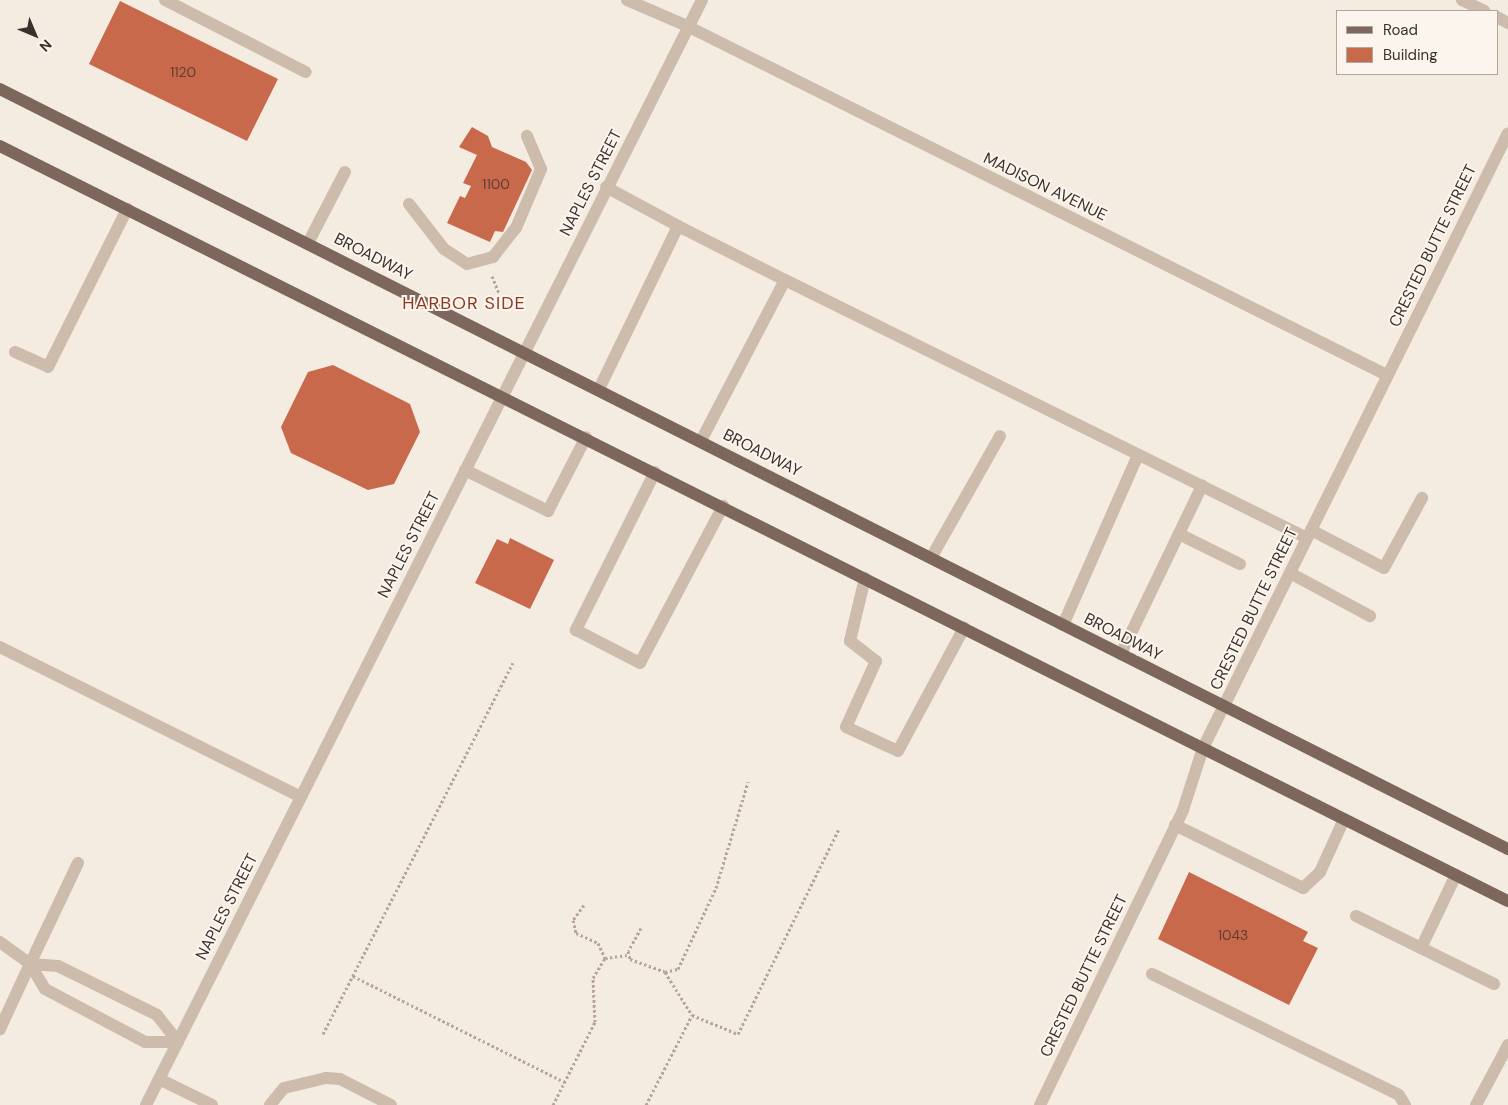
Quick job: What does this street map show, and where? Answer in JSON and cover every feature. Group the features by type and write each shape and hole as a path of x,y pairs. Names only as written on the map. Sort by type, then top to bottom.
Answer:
{"main road":[{"name":"BROADWAY","path":"0,89 525,351 1508,849"},
{"path":"0,146 586,437 1508,902"}],"street":[{"path":"165,0 306,72"},
{"name":"MADISON AVENUE","path":"627,0 689,27 1387,375"},
{"name":"NAPLES STREET","path":"146,1105 606,187 702,0"},
{"path":"1462,0 1483,10"},
{"name":"CRESTED BUTTE STREET","path":"1040,1105 1175,825 1203,748 1508,132"},
{"path":"409,204 444,249 467,264 493,257 516,228 541,170 527,136"},
{"path":"308,243 345,172"},
{"path":"606,187 785,280 1138,455 1384,568 1422,498"},
{"path":"15,352 48,367 127,209"},
{"path":"599,389 678,226"},
{"path":"702,441 785,280"},
{"path":"931,558 1000,436"},
{"path":"465,470 548,511 586,437"},
{"path":"1063,624 1138,455"},
{"path":"655,472 576,630 640,664 723,506"},
{"path":"1121,654 1202,486"},
{"path":"1179,534 1240,564"},
{"path":"1290,573 1370,616"},
{"path":"865,578 850,642 876,661 846,726 898,751 964,628"},
{"path":"0,647 301,797"},
{"path":"1175,825 1302,888 1320,872 1344,819"},
{"path":"0,1029 78,863"},
{"path":"1421,948 1456,875"},
{"path":"1356,916 1494,984"},
{"path":"0,942 30,964 45,989 145,1042 178,1042"},
{"path":"30,964 58,966 157,1015 178,1042"},
{"path":"1152,974 1399,1095 1404,1105"},
{"path":"1476,1105 1508,1046"},
{"path":"270,1105 284,1088 326,1078 340,1079 391,1105"},
{"path":"159,1079 212,1105"}],"path":[{"path":"486,259 502,301"},
{"path":"323,1034 513,663"},
{"path":"665,972 684,961 695,938 732,844 748,782"},
{"path":"605,958 627,955 665,972 692,1015 738,1034 839,829"},
{"path":"584,904 573,920 574,929 598,943 605,958"},
{"path":"627,955 641,928"},
{"path":"553,1105 595,1022 593,978 605,958"},
{"path":"353,976 565,1082"},
{"path":"646,1105 692,1015"}],"building":[{"path":"120,1 278,79 247,141 89,64"},
{"path":"472,127 488,136 492,147 526,162 532,170 503,232 495,231 490,242 447,223 460,196 465,198 471,186 463,183 477,155 459,147"},
{"path":"333,365 410,404 420,432 394,484 368,490 291,453 281,427 308,372"},
{"path":"510,538 554,560 530,609 475,583 497,539 508,544"},
{"path":"1189,872 1308,932 1303,941 1318,948 1289,1005 1158,939"}],"district":[{"name":"HARBOR SIDE","path":"464,303"}]}
